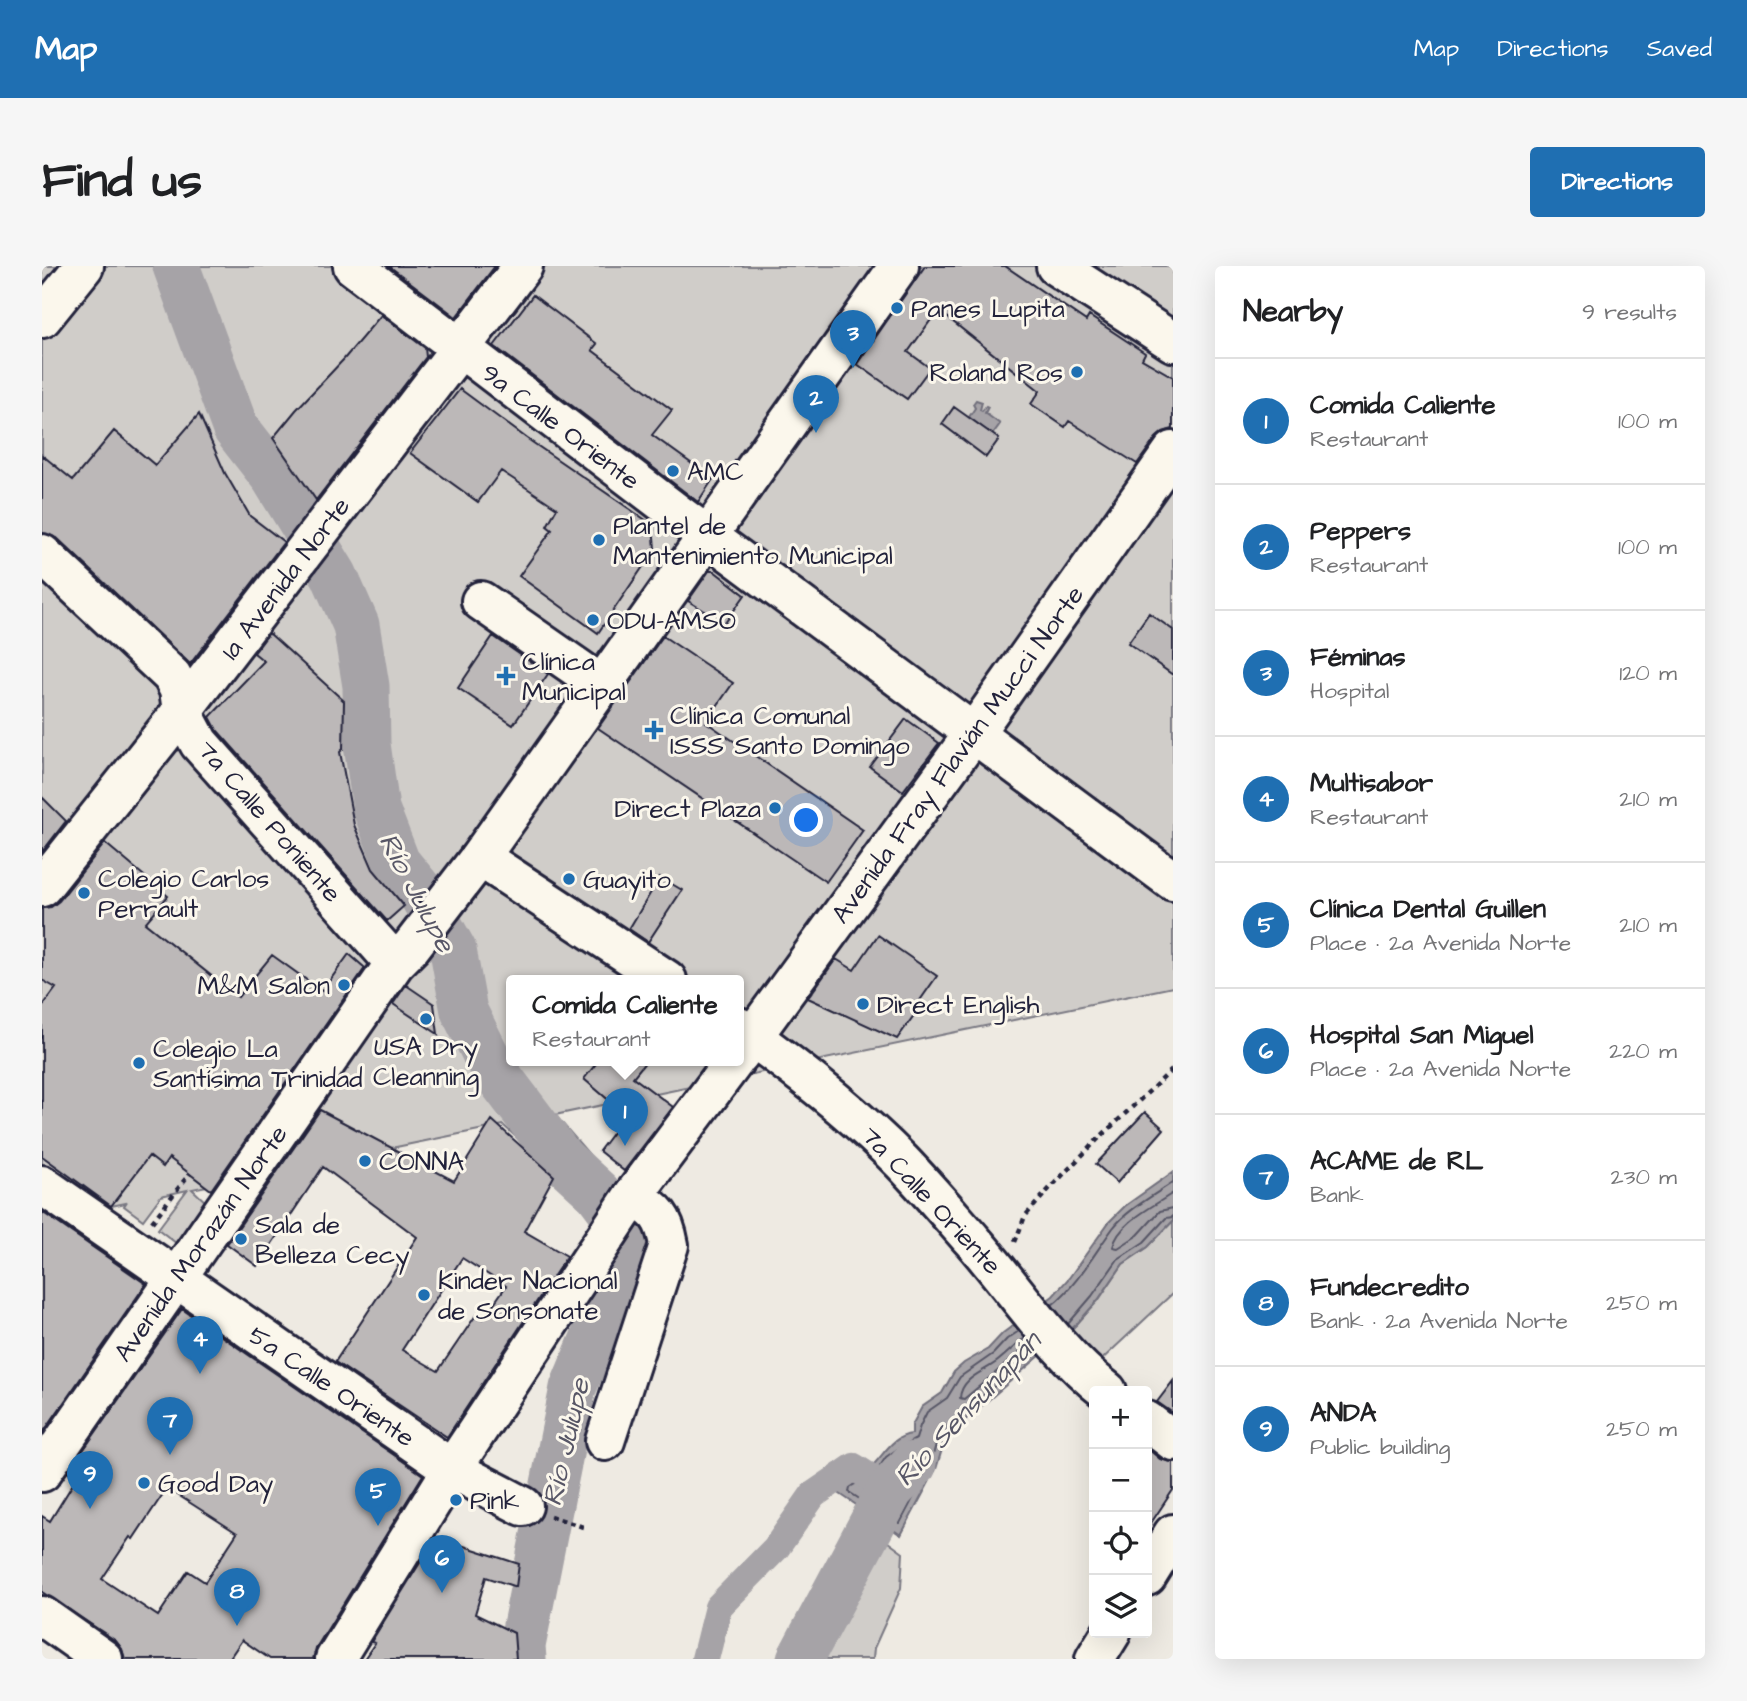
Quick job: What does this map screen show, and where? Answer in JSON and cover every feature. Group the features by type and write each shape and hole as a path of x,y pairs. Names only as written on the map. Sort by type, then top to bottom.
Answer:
{"main road":[{"name":"9a Calle Oriente","path":"353,266 460,349 1173,881"},
{"name":"1a Avenida Norte","path":"42,887 183,711 523,266"},
{"name":"Avenida Morazán Norte","path":"42,1472 174,1278 403,955 474,865 899,266"},
{"path":"1056,266 1173,342"},
{"path":"42,318 64,275"},
{"name":"Avenida Fray Flavián Mucci Norte","path":"744,1041 974,733 1173,451"},
{"name":"7a Calle Poniente","path":"42,554 172,676 180,690 183,711 199,743 403,955"},
{"path":"481,601 602,685"},
{"path":"474,865 659,975"},
{"name":"7a Calle Oriente","path":"744,1046 778,1054 852,1115 901,1161 998,1269 1074,1362 1101,1386"},
{"name":"Avenida Fray Flavián Mucci Norte","path":"335,1659 452,1469 636,1192 726,1066"},
{"name":"5a Calle Oriente","path":"42,1185 452,1469 523,1506"},
{"path":"605,1441 669,1245 660,1216 636,1192"},
{"path":"1152,1426 1173,1441"},
{"path":"1148,1575 1173,1534"},
{"path":"42,1616 103,1659"},
{"path":"1095,1659 1108,1638"}],"path":[{"path":"998,1269 1009,1255 1026,1216 1051,1187 1173,1069"},
{"path":"148,1228 190,1174"},
{"path":"575,1525 583,1527"}],"shaded area":[{"path":"42,266 1173,266 1173,987 555,1115 594,1160 613,1191 597,1211 503,1125 192,1189 207,1203 176,1243 158,1229 187,1190 161,1196 143,1220 124,1206 126,1203 42,1220"},
{"path":"1173,1221 1173,1293 1095,1366 1070,1331 1098,1301 1123,1264 1148,1247"},
{"path":"888,1542 903,1553 901,1588 874,1648 873,1659 812,1659 865,1549"}],"water":[{"path":"976,400 982,402 980,410 988,407 985,413 1000,424 992,435 969,417 975,408 973,404"},
{"path":"1173,1172 1173,1221 1148,1247 1123,1264 1077,1324 950,1433 936,1469 901,1535 834,1490 870,1468 894,1442 912,1434 912,1425 922,1407 942,1393 954,1372 988,1349 1003,1333 1053,1296 1109,1222 1125,1206"}],"building":[{"path":"389,266 495,266 456,317"},
{"path":"925,266 1005,266 1086,321 1089,316 1145,353 1142,359 1173,377 1173,429 1156,438 1137,464 1069,421 1065,427 1031,404 1040,391 938,310 908,352 930,368 907,399 857,364"},
{"path":"533,295 597,344 592,350 672,410 652,435 713,479 698,502 494,346"},
{"path":"381,315 425,348 426,357 316,500 273,438"},
{"name":"Plantel de Mantenimiento Municipal","path":"460,389 653,525 655,549 598,633 519,576 552,530 547,526 557,508 501,471 478,502 410,453"},
{"path":"954,407 999,439 986,457 942,424"},
{"path":"199,414 225,473 250,516 284,542 190,664 57,538 42,533 42,455 73,480 114,431 155,465"},
{"path":"709,571 714,571 745,595 725,623 688,601"},
{"path":"1149,613 1173,630 1173,675 1128,643"},
{"path":"269,633 344,701 343,749 340,752 354,825 373,869 404,906 387,921 217,730 210,717 264,661 254,653"},
{"name":"Clínica Municipal","path":"493,636 548,674 513,725 458,688"},
{"path":"663,636 733,683 706,722 863,830 826,882 598,728"},
{"path":"906,719 939,743 903,791 870,767"},
{"path":"42,797 66,821 42,852"},
{"path":"105,843 168,896 145,923 238,997 272,955 322,991 349,954 365,968 211,1190 169,1158 163,1167 149,1156 111,1206 42,1156 42,1007 56,988 42,980 42,908 51,907 59,901"},
{"path":"660,877 682,890 648,942 629,929"},
{"path":"878,935 937,976 897,1039 808,998 836,959 854,970"},
{"name":"USA Dry Cleanning","path":"406,985 434,1004 438,1034 393,1004"},
{"path":"594,1066 642,1066 633,1077 673,1107 624,1171 599,1151 626,1115 584,1079"},
{"path":"320,1110 454,1181 492,1120 554,1176 524,1231 567,1256 447,1437 335,1362 417,1237 323,1167 257,1266 227,1244","holes":["462,1258 506,1286 483,1319 476,1315 438,1371 402,1350"]},
{"path":"1145,1112 1164,1129 1117,1183 1096,1164"},
{"path":"42,1212 146,1284 42,1434"},
{"path":"182,1309 423,1475 316,1648 313,1659 270,1659 242,1640 229,1659 125,1659 116,1641 42,1592 42,1516 50,1521 76,1479 68,1472","holes":["167,1488 237,1533 205,1582 188,1571 158,1616 102,1579"]},
{"path":"1173,1381 1173,1413 1157,1402"},
{"path":"1152,1452 1160,1459 1173,1462 1173,1490 1152,1522"},
{"path":"436,1537 519,1564 516,1587 486,1577 475,1614 514,1633 516,1659 364,1659 375,1643 371,1642"}],"waterway":[{"name":"Río Julupe","path":"176,266 235,427 274,477 334,575 356,625 366,686 367,744 376,809 397,863 420,891 453,950 464,1011 493,1069 561,1159 598,1193 634,1241 573,1388 522,1646 523,1659"},
{"name":"Río Sensunapán","path":"800,1659 890,1490 913,1465"},
{"path":"705,1659 718,1607 776,1548 813,1495 854,1467 890,1490"}],"place":[{"name":"Panes Lupita","path":"897,308"},
{"name":"Féminas","path":"853,368"},
{"name":"Roland Ros","path":"1077,372"},
{"name":"Peppers","path":"816,433"},
{"name":"AMC","path":"673,471"},
{"name":"Plantel de Mantenimiento Municipal","path":"599,540"},
{"name":"ODU-AMSO","path":"593,620"},
{"name":"Clínica Municipal","path":"506,676"},
{"name":"Clínica Comunal ISSS Santo Domingo","path":"654,730"},
{"name":"Direct Plaza","path":"775,808"},
{"name":"Guayito","path":"569,879"},
{"name":"Colegio Carlos Perrault","path":"84,893"},
{"name":"M&M Salon","path":"344,985"},
{"name":"Direct English","path":"863,1004"},
{"name":"USA Dry Cleanning","path":"426,1019"},
{"name":"Colegio La Santísima Trinidad","path":"139,1063"},
{"name":"Comida Caliente","path":"625,1146"},
{"name":"CONNA","path":"365,1161"},
{"name":"Sala de Belleza Cecy","path":"241,1239"},
{"name":"Kinder Nacional de Sonsonate","path":"424,1295"},
{"name":"Multisabor","path":"200,1374"},
{"name":"ACAME de RL","path":"170,1455"},
{"name":"Good Day","path":"144,1483"},
{"name":"Pink","path":"456,1500"},
{"name":"ANDA","path":"90,1509"},
{"name":"Clínica Dental Guillen","path":"378,1526"},
{"name":"Hospital San Miguel","path":"442,1593"},
{"name":"Fundecredito","path":"237,1626"}]}
